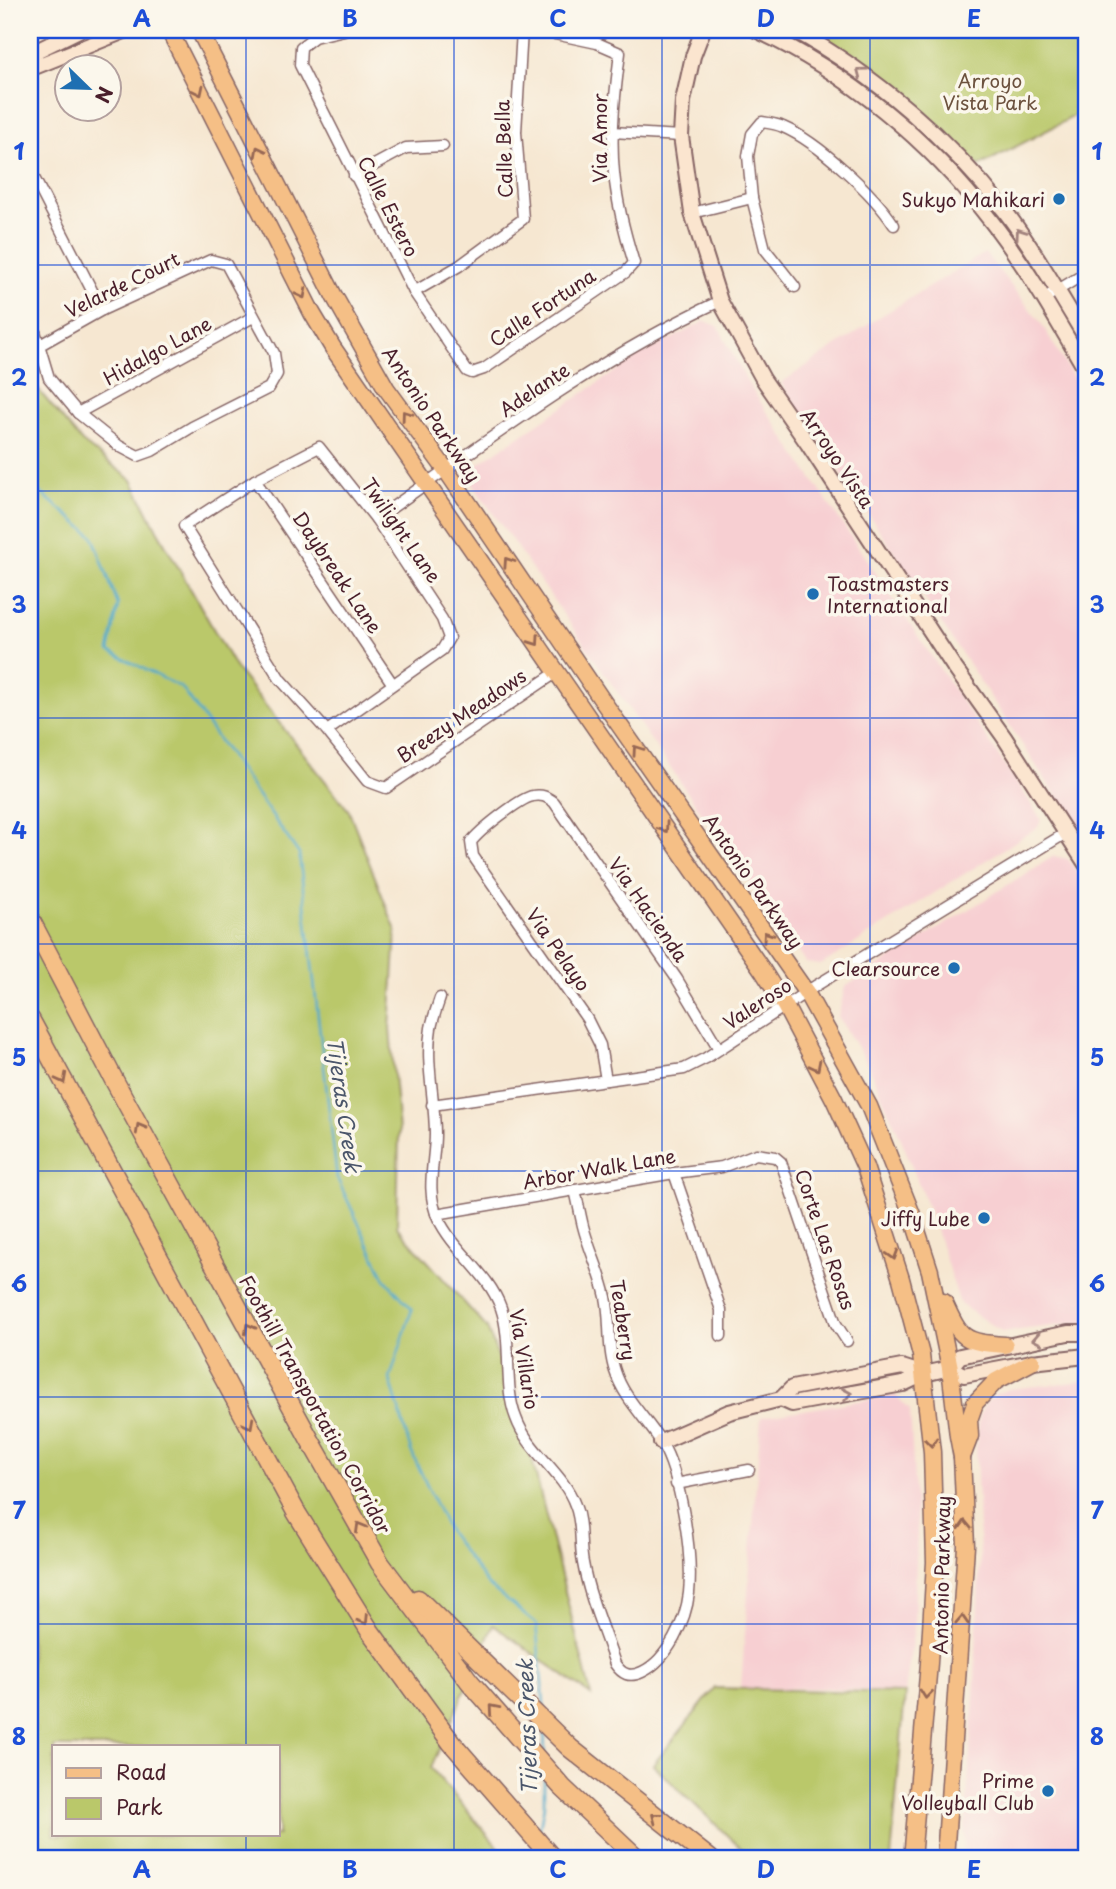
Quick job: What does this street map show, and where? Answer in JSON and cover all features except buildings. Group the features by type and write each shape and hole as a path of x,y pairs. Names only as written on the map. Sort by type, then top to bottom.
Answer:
{"highway":[{"name":"Foothill Transportation Corridor","path":"30,919 146,1140 380,1563 470,1682 537,1759 638,1859"},
{"path":"30,1019 296,1512 370,1630 536,1859"},
{"path":"380,1563 542,1722 595,1768 710,1859"},
{"path":"450,1742 553,1859"}],"main road":[{"path":"30,54 79,30"},
{"path":"30,65 37,66 127,30"},
{"name":"Antonio Parkway","path":"169,30 312,313 354,380 785,1006 839,1109 865,1167 915,1331 924,1374 934,1487 934,1594 912,1859"},
{"name":"Antonio Parkway","path":"199,30 359,344 386,388 446,470 806,992 869,1106 911,1212 930,1271 950,1368 962,1457 966,1546 945,1859"},
{"name":"Arroyo Vista","path":"703,30 693,57 683,101 681,136 692,213 720,301 781,408 808,444 1086,864"},
{"path":"756,30 815,61 849,84 933,156 990,220 1086,370"},
{"path":"794,30 860,71 945,144 1003,209 1058,290 1086,338"},
{"path":"930,1271 959,1331 973,1342 1005,1345"},
{"path":"661,1442 729,1412 781,1399 792,1388 902,1367 924,1374 950,1368 961,1356 1005,1345 1068,1333 1086,1334"},
{"path":"950,1368 964,1375 1032,1362 1086,1356"},
{"path":"962,1457 970,1436 969,1420 975,1403 996,1381 1032,1362"}],"street":[{"name":"Calle Estero","path":"344,30 314,37 301,47 300,65 414,292 467,371"},
{"name":"Calle Bella","path":"414,292 459,266 523,219 516,132 522,30"},
{"name":"Via Amor","path":"536,30 597,43 620,53 612,131 614,173 621,219 634,263"},
{"path":"795,287 765,249 752,198 748,156 752,134 762,122 783,127 824,153 882,206 894,225"},
{"path":"612,131 681,136"},
{"path":"354,176 406,148 443,146"},
{"path":"30,170 102,310"},
{"path":"692,213 752,198"},
{"name":"Velarde Court","path":"40,345 102,310 211,260 226,264 253,317"},
{"name":"Calle Fortuna","path":"467,371 477,373 484,369 626,272 634,263"},
{"path":"1043,299 1086,273"},
{"name":"Adelante","path":"376,519 618,353 670,324 720,301"},
{"path":"30,315 49,377 78,413 119,446 138,456 269,388 277,374 274,353 253,317"},
{"name":"Hidalgo Lane","path":"78,413 253,317"},
{"name":"Twilight Lane","path":"255,480 319,447 376,519 442,619 449,638 442,650 392,683"},
{"path":"255,480 184,526 280,679 327,731 392,683"},
{"name":"Daybreak Lane","path":"255,480 392,683"},
{"name":"Breezy Meadows","path":"327,731 367,780 386,788 557,672"},
{"name":"Via Hacienda","path":"471,842 479,831 530,796 543,795 554,802 662,957 719,1049"},
{"name":"Valeroso","path":"432,1105 684,1069 706,1058 806,992 1066,833"},
{"name":"Via Pelayo","path":"471,842 473,856 587,1019 600,1045 606,1080"},
{"name":"Via Villario","path":"440,998 431,1028 435,1135 431,1192 436,1214 453,1243 477,1267 501,1308 507,1333 511,1399 516,1418 526,1438 552,1468 575,1505 580,1524 586,1580 615,1664 620,1672 627,1675"},
{"name":"Arbor Walk Lane","path":"436,1214 722,1167 756,1154 767,1154"},
{"name":"Corte Las Rosas","path":"767,1154 782,1162 836,1324 847,1341"},
{"path":"674,1173 721,1310 721,1336"},
{"name":"Teaberry","path":"575,1190 583,1227 605,1293 614,1369 628,1399 661,1442 676,1484 687,1531 689,1593 684,1616 667,1649 655,1663 643,1672 627,1675"},
{"path":"676,1484 749,1470"}],"shaded area":[{"path":"985,253 1041,323 1086,399 1086,840 781,383 881,316"},
{"path":"705,321 718,326 749,385 1041,819 1038,827 821,965 806,963 470,480 472,468 640,355"},
{"path":"1054,856 1068,859 1086,885 1086,1322 1002,1332 960,1304 934,1223 902,1141 867,1063 838,1017 845,987"},
{"path":"1086,1381 1086,1859 963,1859 980,1557 976,1447 980,1414 986,1403 996,1394 1009,1389"},
{"path":"895,1395 910,1410 917,1531 914,1627 905,1693 829,1688 741,1688 761,1417"}],"green space":[{"name":"Arroyo Vista Park","path":"813,30 1078,30 1079,59 1086,66 1086,110 979,166 910,99"},
{"path":"30,380 82,442 132,480 157,530 235,667 349,811 396,931 390,1029 399,1131 397,1227 487,1328 521,1416 591,1695 493,1625 431,1768 508,1859 30,1859"},
{"path":"715,1688 905,1693 891,1859 752,1859 653,1765"}],"waterway":[{"name":"Tijeras Creek","path":"30,484 93,536 118,605 109,651 182,688 299,854 337,1178 385,1279 412,1309 390,1379 411,1451 448,1531 488,1585 536,1624 545,1714"},
{"name":"Tijeras Creek","path":"544,1756 545,1734"},
{"name":"Tijeras Creek","path":"539,1832 544,1805 544,1780"},
{"name":"Tijeras Creek","path":"533,1859 535,1849"}],"place":[{"name":"Sukyo Mahikari","path":"1059,199"},
{"name":"Toastmasters International","path":"813,594"},
{"name":"Clearsource","path":"954,968"},
{"name":"Jiffy Lube","path":"984,1218"},
{"name":"Prime Volleyball Club","path":"1048,1791"}]}
